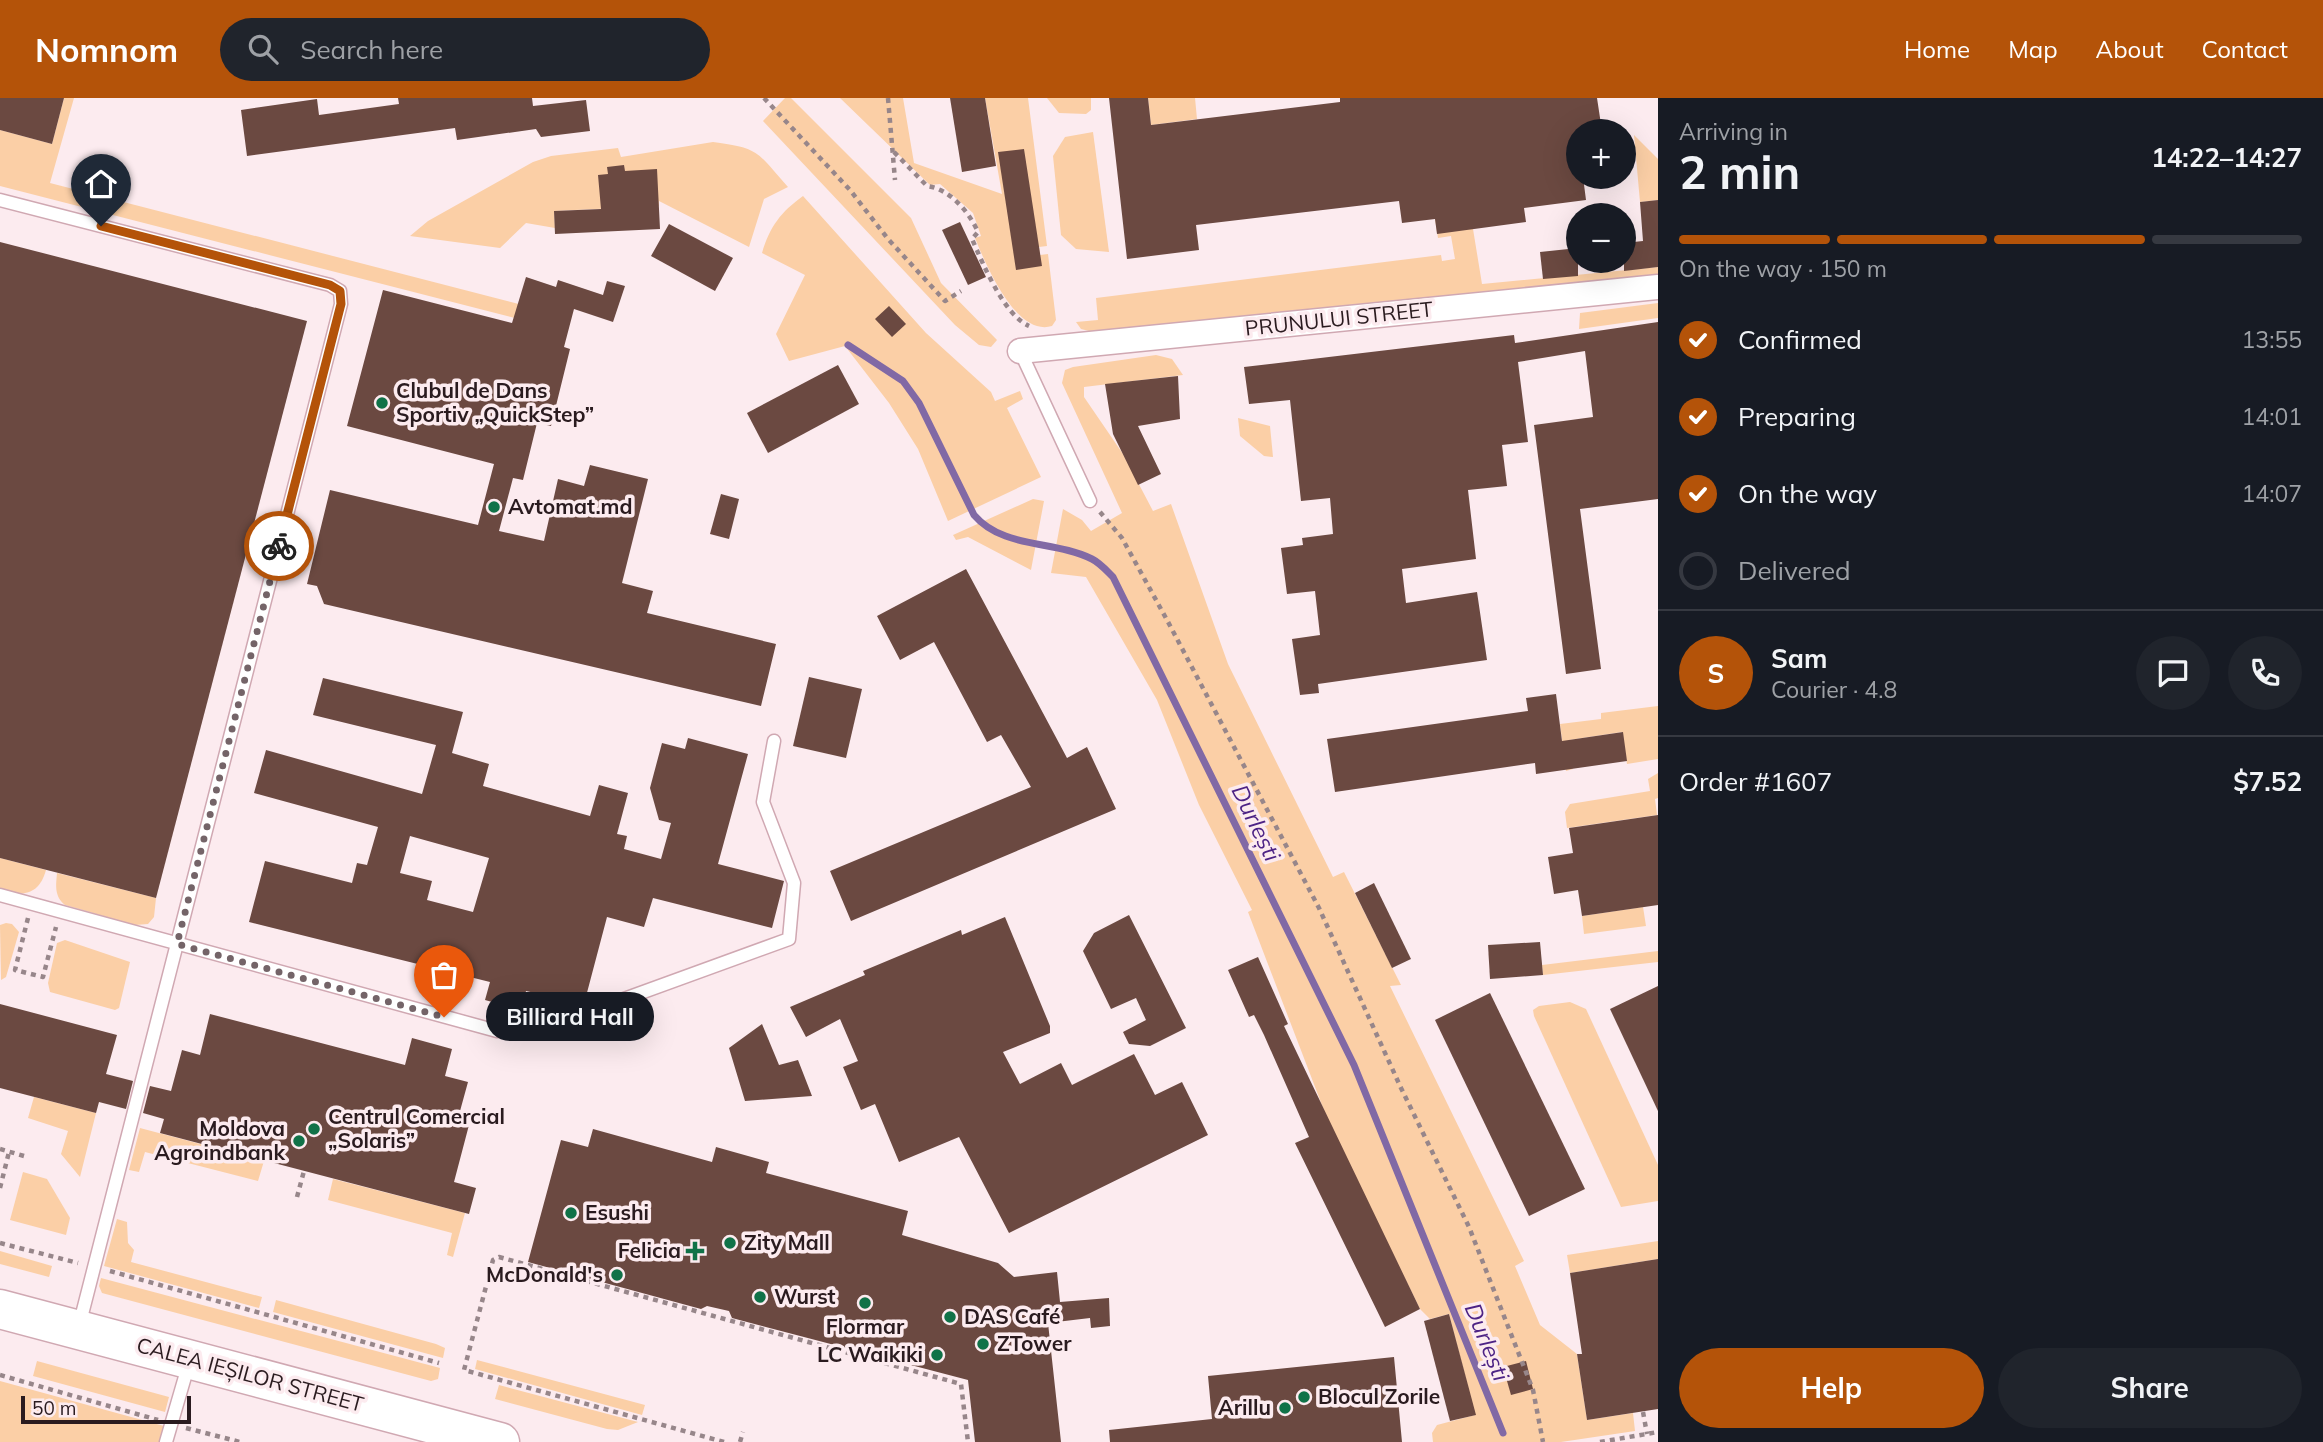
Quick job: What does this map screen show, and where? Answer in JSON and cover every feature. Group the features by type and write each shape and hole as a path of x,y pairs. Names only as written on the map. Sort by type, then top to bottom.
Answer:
{"main road":[{"name":"CALEA IEȘILOR STREET","path":"0,1309 500,1442"}],"street":[{"name":"PRUNULUI STREET","path":"1020,351 1658,287"}],"lane":[{"path":"0,200 330,285 340,291 341,304 78,1329"},
{"path":"1020,351 1090,501"},
{"path":"0,895 497,1031 547,1027 789,939 794,883 763,802 775,741"},
{"path":"166,1442 190,1360"}],"path":[{"path":"764,98 850,190 888,239 945,301 961,290"},
{"path":"888,98 895,180"},
{"path":"894,152 927,186 939,188 971,216 978,232 972,239 988,275 1019,322 1040,329"},
{"path":"1090,501 1128,550 1247,767 1283,844 1319,908 1469,1227 1533,1390 1543,1442"},
{"path":"32,904 15,970 43,977 60,912"},
{"path":"0,1149 24,1156"},
{"path":"0,1188 9,1152"},
{"path":"297,1197 304,1171"},
{"path":"0,1243 439,1363"},
{"path":"723,1442 464,1370 488,1270 493,1260 499,1257 961,1384 968,1442"},
{"path":"0,1375 240,1442"},
{"path":"1643,1412 1647,1434"},
{"path":"740,1442 743,1432"},
{"path":"1600,1442 1658,1432"}],"shaded area":[{"path":"64,98 74,98 50,183 554,313 550,327 0,186 0,130 52,144"},
{"path":"785,98 791,98 911,218 941,283 997,340 991,347 979,345 955,325 763,121"},
{"path":"840,98 903,98 914,163 1002,194 985,98 1028,98 1047,246 1039,247 1040,255 1048,254 1056,320 1052,326 1039,326 1026,321 1004,296 975,238 981,236 973,213 940,184 930,185"},
{"path":"1047,98 1091,98 1091,110 1086,114 1059,113"},
{"path":"1148,98 1195,98 1197,119 1151,125"},
{"path":"1093,132 1109,252 1076,249 1061,235 1053,156 1065,137"},
{"path":"1636,137 1658,159 1658,200 1640,202"},
{"path":"713,142 740,147 756,154 788,187 764,199 749,247 659,201 659,206 554,211 555,228 526,223 500,248 410,236 428,221 533,162 551,156 618,148 621,157"},
{"path":"803,196 926,333 991,392 995,401 1020,391 1023,399 1007,408 1041,477 948,521 918,449 889,403 845,346 789,361 776,334 805,275 762,253 777,220"},
{"path":"1435,219 1473,229 1482,284 1596,273 1636,273 1636,269 1658,267 1658,277 1097,333 1081,329 1076,322 1098,320 1096,298 1441,255 1442,261 1455,259 1451,236 1438,238"},
{"path":"1658,303 1658,318 1579,329 1580,313"},
{"path":"1156,355 1172,359 1183,375 1084,387 1084,397 1123,454 1153,511 1171,504 1228,664 1333,877 1344,872 1401,985 1390,986 1524,1261 1515,1266 1540,1325 1577,1354 1587,1420 1633,1413 1635,1431 1561,1442 1433,1442 1432,1433 1437,1425 1475,1415 1449,1314 1430,1319 1420,1309 1330,1126 1248,912 1252,910 1199,805 1157,700 1086,577 1051,573 1063,509 1082,520 1091,531 1122,513 1062,383 1065,370"},
{"path":"1238,418 1270,426 1273,457 1264,456 1240,436"},
{"path":"1033,499 1044,501 1031,570 968,537 956,540 953,535"},
{"path":"1658,706 1658,759 1627,764 1622,732 1569,740 1573,769 1566,771 1560,724 1601,719 1601,713"},
{"path":"1658,773 1658,798 1655,799 1657,815 1567,828 1565,812 1570,804 1650,791 1648,779"},
{"path":"0,858 46,870 39,885 29,892 0,890"},
{"path":"57,873 156,898 154,917 148,924 135,925 65,905 57,894"},
{"path":"1643,907 1646,926 1584,934 1582,916"},
{"path":"12,924 19,932 6,977 1,980 0,925"},
{"path":"65,940 130,962 119,1008 115,1010 50,992 48,983 57,943"},
{"path":"1658,951 1658,962 1543,975 1542,965"},
{"path":"1570,1002 1586,1009 1658,1165 1658,1201 1621,1207 1534,1016 1533,1010 1539,1006"},
{"path":"34,1097 96,1113 80,1177 61,1154 68,1131 28,1118"},
{"path":"140,1128 264,1161 258,1181 145,1152 139,1172 129,1170"},
{"path":"23,1172 47,1179 70,1218 66,1235 10,1220"},
{"path":"333,1179 465,1213 453,1257 447,1255 452,1233 328,1200"},
{"path":"117,1219 127,1222 128,1243 134,1250 131,1262 262,1297 259,1308 104,1266"},
{"path":"1658,1241 1658,1259 1570,1273 1567,1255"},
{"path":"0,1251 52,1266 49,1277 0,1264"},
{"path":"101,1278 440,1368 438,1379 431,1381 102,1293 99,1286"},
{"path":"276,1300 436,1344 445,1348 443,1358 273,1312"},
{"path":"477,1360 645,1405 642,1415 475,1369"},
{"path":"37,1361 169,1397 165,1412 33,1376"},
{"path":"0,1381 164,1426 161,1442 0,1442"},
{"path":"499,1385 638,1422 618,1430 607,1429 495,1399"}],"building":[{"path":"0,98 64,98 52,144 0,130"},
{"path":"398,98 532,98 533,106 586,100 590,131 541,137 536,129 457,140 455,128 247,156 241,110 317,99 319,115 399,104"},
{"path":"950,98 985,98 996,166 962,172"},
{"path":"1109,98 1148,98 1151,125 1340,102 1340,98 1597,98 1600,119 1566,119 1566,189 1585,189 1586,200 1524,208 1526,222 1437,234 1435,219 1402,223 1399,201 1196,225 1199,250 1127,259"},
{"path":"1024,149 1042,266 1016,270 998,152"},
{"path":"624,165 625,171 657,169 660,229 555,234 554,211 601,209 598,175 608,174 607,167"},
{"path":"1658,200 1658,267 1636,270 1636,242 1643,241 1640,202"},
{"path":"960,222 986,277 968,285 942,230"},
{"path":"669,224 733,258 715,291 651,256"},
{"path":"0,242 307,321 156,898 0,858"},
{"path":"1566,249 1566,273 1578,273 1578,276 1543,279 1540,252"},
{"path":"526,277 556,287 558,280 603,295 607,281 625,286 613,322 574,309 564,347 570,349 551,426 537,423 523,480 513,478 499,531 544,541 558,479 584,486 590,465 648,479 622,583 653,591 647,613 776,644 761,706 324,604 317,586 307,584 330,490 478,525 494,464 347,426 383,290 512,323"},
{"path":"889,306 906,324 892,337 875,319"},
{"path":"1658,322 1658,499 1580,509 1601,669 1566,674 1534,425 1593,417 1585,351 1518,362 1528,442 1502,445 1507,486 1468,490 1476,559 1402,569 1406,603 1477,592 1487,660 1318,684 1319,693 1300,695 1292,639 1320,635 1315,591 1287,594 1281,548 1303,545 1302,538 1333,534 1330,498 1301,501 1290,400 1249,404 1244,367 1514,335 1515,343"},
{"path":"838,365 859,404 768,453 747,413"},
{"path":"1178,376 1180,419 1138,426 1161,474 1138,485 1113,434 1105,384"},
{"path":"721,494 739,499 729,539 710,534"},
{"path":"966,569 1067,758 1087,747 1116,809 851,921 830,871 1031,787 1001,735 987,742 934,642 900,660 877,616"},
{"path":"809,677 862,689 846,758 793,746"},
{"path":"323,678 463,712 452,753 489,764 483,786 590,816 599,785 628,793 617,834 627,836 624,849 661,859 671,823 659,820 650,788 662,743 685,749 688,738 748,754 718,864 784,881 772,928 653,898 644,927 607,917 584,1004 526,991 521,1010 485,1000 490,982 249,922 265,861 352,883 357,863 367,865 378,827 254,793 266,750 422,794 436,745 313,715","holes":["410,836 489,858 473,912 427,900 432,881 400,873"]},
{"path":"1556,694 1562,741 1623,732 1627,761 1536,774 1535,763 1335,792 1327,739 1528,711 1526,698"},
{"path":"1658,815 1658,905 1582,916 1578,890 1554,894 1548,857 1573,853 1569,828"},
{"path":"1374,883 1411,959 1392,968 1355,893"},
{"path":"1129,915 1186,1028 1150,1046 1129,1044 1123,1032 1146,1020 1136,998 1111,1009 1083,951 1094,933"},
{"path":"1005,917 1050,1026 1050,1033 1003,1052 1020,1084 1061,1063 1072,1085 1134,1054 1155,1095 1182,1082 1208,1135 1009,1233 959,1137 899,1162 875,1104 861,1110 843,1067 858,1061 840,1019 806,1037 790,1007 865,975 863,971 961,930 962,935"},
{"path":"1540,942 1543,975 1490,979 1488,945"},
{"path":"1258,957 1288,1024 1284,1026 1420,1309 1385,1327 1295,1143 1309,1137 1264,1035 1254,1015 1249,1017 1228,970"},
{"path":"1658,986 1658,1111 1610,1009"},
{"path":"1490,993 1585,1189 1529,1216 1435,1020"},
{"path":"0,1004 117,1035 106,1074 133,1081 126,1109 99,1102 96,1113 0,1088"},
{"name":"Centrul Comercial „Solaris”","path":"210,1014 405,1065 412,1038 452,1049 445,1076 468,1082 457,1122 469,1125 454,1182 476,1188 469,1214 160,1133 164,1119 143,1113 150,1086 171,1091 182,1050 200,1055"},
{"path":"762,1024 779,1065 798,1060 812,1096 745,1101 729,1048"},
{"name":"Zity Mall","path":"593,1129 712,1162 716,1147 769,1162 766,1173 908,1211 902,1235 998,1263 1014,1277 1057,1272 1060,1302 1109,1298 1110,1326 1091,1328 1090,1318 1048,1323 1061,1442 975,1442 968,1380 732,1318 729,1311 707,1306 701,1309 528,1262 561,1140 588,1147"},
{"path":"1658,1259 1658,1409 1587,1420 1577,1354 1582,1354 1570,1273"},
{"path":"1449,1314 1476,1415 1450,1421 1424,1321"},
{"name":"Blocul Zorile","path":"1394,1357 1402,1442 1110,1442 1109,1430 1212,1419 1208,1376"},
{"path":"1526,1361 1533,1389 1511,1395 1503,1367"}],"waterway":[{"name":"Durlești","path":"848,345 903,381 919,403 974,515 986,526 1014,539 1077,553 1095,561 1113,577 1354,1065 1503,1433"}],"way so far":[{"path":"279,546 177,944 444,1017"}],"place":[{"name":"Clubul de Dans Sportiv „QuickStep”","path":"382,403"},
{"name":"Avtomat.md","path":"494,507"},
{"name":"Billiard Hall","path":"444,1017"},
{"name":"Centrul Comercial „Solaris”","path":"314,1129"},
{"name":"Moldova Agroindbank","path":"299,1141"},
{"name":"Esushi","path":"571,1213"},
{"name":"Zity Mall","path":"730,1243"},
{"name":"Felicia","path":"695,1251"},
{"name":"McDonald's","path":"617,1275"},
{"name":"Wurst","path":"760,1297"},
{"name":"Flormar","path":"865,1303"},
{"name":"DAS Café","path":"950,1317"},
{"name":"ZTower","path":"983,1344"},
{"name":"LC Waikiki","path":"937,1355"},
{"name":"Blocul Zorile","path":"1304,1397"},
{"name":"Arillu","path":"1285,1408"}],"route":[{"path":"101,226 330,285 340,291 341,304 279,546"}]}
